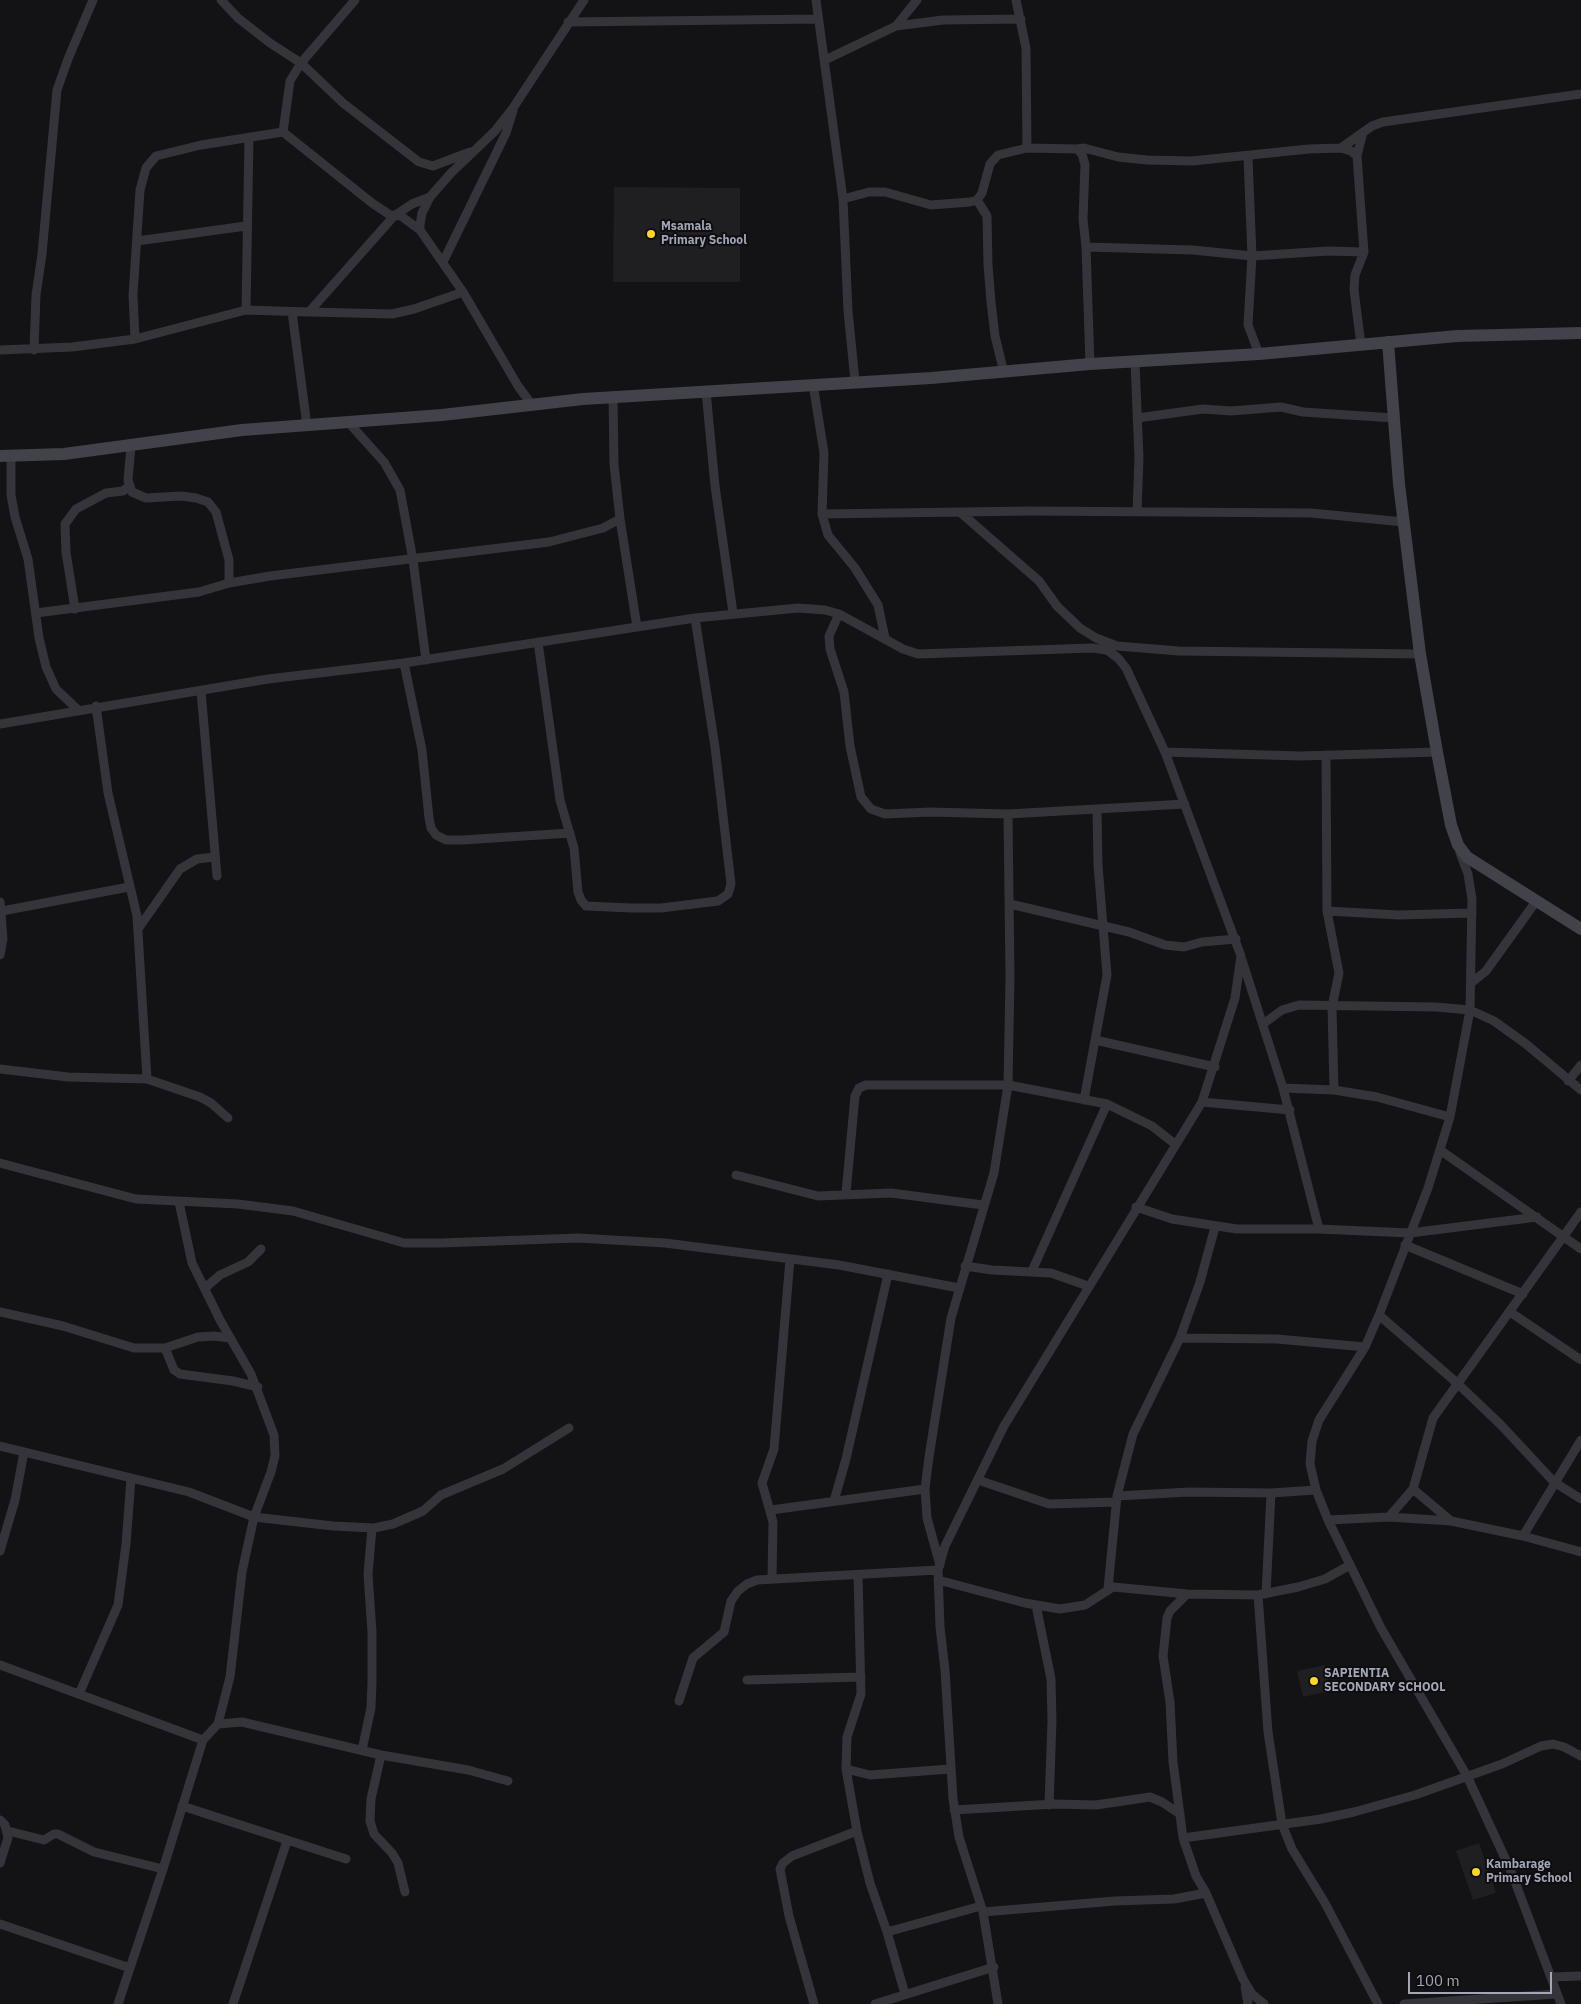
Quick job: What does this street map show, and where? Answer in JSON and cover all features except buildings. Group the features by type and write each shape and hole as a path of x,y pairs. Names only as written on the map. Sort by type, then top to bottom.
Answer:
{"street":[{"path":"34,350 36,295 42,254 57,90 93,0"},
{"path":"221,0 238,18 301,64 344,103 419,162 433,166 475,150"},
{"path":"284,132 290,81 301,64 355,0"},
{"path":"420,230 422,213 430,197 513,108 584,0"},
{"path":"816,0 843,199 848,311 855,382"},
{"path":"896,26 918,0"},
{"path":"1016,0 1026,48 1027,148"},
{"path":"568,22 818,18"},
{"path":"825,60 896,26 943,20 1021,19"},
{"path":"843,199 869,192 885,192 931,205 977,200 982,193 990,164 998,155 1027,148 1077,150 1084,148 1118,157 1192,161 1341,148 1363,132 1383,122 1581,94"},
{"path":"444,262 506,133 513,108"},
{"path":"136,339 133,304 140,190 146,168 156,156 175,150 284,132 372,203 394,216 401,216 420,230 444,262 518,386 532,405"},
{"path":"1361,345 1354,290 1356,275 1364,252 1358,156 1363,132"},
{"path":"246,310 249,137"},
{"path":"1341,148 1358,156"},
{"path":"1077,150 1082,154 1084,165 1083,218 1086,247 1090,364"},
{"path":"1248,157 1252,256 1248,325 1259,354"},
{"path":"309,312 394,216 412,204 430,197"},
{"path":"977,200 987,216 991,302 995,336 1004,373"},
{"path":"137,241 246,226"},
{"path":"1086,247 1192,250 1252,256 1328,251 1364,252"},
{"path":"0,350 34,350 136,339 246,310 392,314 414,309 463,292"},
{"path":"292,312 307,426"},
{"path":"77,709 56,689 50,680 42,652 28,559 15,517 3,457 131,446 242,430 349,423 613,396 1004,373 1090,364 1259,354 1457,336 1581,334"},
{"path":"1388,342 1404,522 1420,654 1451,825 1468,874 1472,899 1470,1010 1450,1117 1428,1188 1365,1347 1328,1405 1312,1441 1310,1464 1316,1490 1328,1520 1381,1628 1467,1776 1511,1871 1561,2004"},
{"path":"1135,362 1139,458 1137,512"},
{"path":"813,384 824,453 822,514 828,535 856,568 878,605 885,638"},
{"path":"706,391 715,486 733,613"},
{"path":"613,396 614,464 620,519 637,627"},
{"path":"1138,418 1203,409 1230,411 1281,407 1303,412 1394,418"},
{"path":"349,423 393,475 400,490 413,560 426,660"},
{"path":"131,446 129,486 132,492 146,498 181,496 208,502 219,520 229,560 229,584"},
{"path":"75,609 66,552 65,524 76,509 106,493 123,491 129,486"},
{"path":"822,514 960,512 1311,513 1404,522"},
{"path":"960,512 1038,581 1057,606 1080,628 1096,638 1117,646 1179,651 1420,654"},
{"path":"36,613 199,592 229,584 549,542 603,528 620,519"},
{"path":"0,724 77,709 201,691 268,678 404,664 694,618 798,608 825,610 839,614 903,649 918,654 1085,648 1107,650 1126,668 1165,752 1236,939 1284,1088 1319,1229"},
{"path":"839,614 829,636 830,649 844,692 850,746 861,797 871,809 885,814 930,812 1008,814 1185,804"},
{"path":"538,642 560,800 574,848 578,892 586,906 631,908 718,902 728,894 731,884 715,747 694,618"},
{"path":"404,664 422,750 429,818 431,828 436,835 446,840 464,840 570,833"},
{"path":"201,691 217,876"},
{"path":"96,706 108,793 138,929 147,1079"},
{"path":"1165,752 1232,755 1326,755 1437,752"},
{"path":"1326,755 1327,911 1339,973 1332,1007 1334,1090"},
{"path":"1084,1100 1107,975 1098,865 1097,810"},
{"path":"939,1567 927,1518 925,1488 951,1318 994,1173 1008,1085 1010,904 1008,814"},
{"path":"1458,845 1467,857 1581,929"},
{"path":"138,929 180,869 197,859 215,858"},
{"path":"0,955 3,939 1,907 129,887"},
{"path":"1470,984 1486,971 1537,900"},
{"path":"1010,904 1103,926 1165,945 1184,947 1202,942 1236,939"},
{"path":"1327,911 1390,914 1472,913"},
{"path":"998,2004 994,1967 982,1909 958,1837 954,1810 938,1580 939,1567 945,1546 1004,1426 1136,1207 1202,1102 1215,1067 1235,998 1241,956"},
{"path":"1263,1024 1282,1010 1313,1004 1332,1007 1436,1007 1470,1010 1502,1027 1581,1090"},
{"path":"1095,1040 1215,1067"},
{"path":"1568,1081 1581,1065"},
{"path":"0,1069 68,1077 147,1079 211,1102 228,1118"},
{"path":"846,1193 855,1096 859,1088 866,1085 1008,1085 1107,1104 1152,1126 1175,1144"},
{"path":"1284,1088 1334,1090 1377,1096 1450,1117"},
{"path":"1202,1102 1290,1110"},
{"path":"1032,1271 1107,1104"},
{"path":"1440,1150 1564,1235 1581,1249"},
{"path":"0,1163 128,1198 238,1204 292,1211 404,1243 441,1244 578,1238 665,1243 790,1259 888,1274 959,1288"},
{"path":"736,1175 818,1196 846,1193 891,1193 983,1205"},
{"path":"118,2004 203,1740 218,1724 230,1677 242,1572 254,1518 272,1472 275,1456 274,1434 258,1388 192,1263 179,1202"},
{"path":"1136,1207 1172,1219 1215,1227 1252,1230 1319,1229 1410,1234 1537,1217"},
{"path":"1389,1517 1413,1488 1433,1418 1581,1212"},
{"path":"1108,1589 1116,1499 1133,1434 1180,1338 1200,1282 1215,1227"},
{"path":"1406,1245 1522,1294"},
{"path":"205,1288 220,1276 248,1262 261,1249"},
{"path":"772,1579 771,1510 762,1483 774,1449 790,1259"},
{"path":"965,1266 992,1270 1051,1273 1088,1286"},
{"path":"834,1502 846,1459 888,1274"},
{"path":"0,1312 63,1326 134,1348 165,1348 198,1337 230,1338"},
{"path":"1510,1312 1581,1360"},
{"path":"1379,1315 1457,1383 1501,1425 1554,1482 1581,1499"},
{"path":"1180,1338 1277,1339 1365,1347"},
{"path":"165,1348 174,1370 180,1374 233,1381 258,1388"},
{"path":"0,1446 189,1492 254,1518 372,1528 393,1524 423,1511 441,1495 502,1469 569,1428"},
{"path":"1523,1536 1581,1440"},
{"path":"0,1552 15,1500 24,1452"},
{"path":"79,1694 118,1605 126,1544 130,1479"},
{"path":"978,1480 1049,1504 1189,1492 1271,1494 1316,1490"},
{"path":"771,1510 925,1488"},
{"path":"1413,1488 1451,1522"},
{"path":"1271,1494 1262,1594 1268,1732 1282,1824 1292,1849 1325,1903 1378,2004"},
{"path":"1328,1520 1389,1517 1451,1522 1523,1536 1581,1552"},
{"path":"362,1750 371,1708 372,1632 368,1574 372,1528"},
{"path":"938,1580 1036,1605 1060,1609 1078,1608 1108,1589 1117,1587 1187,1594 1262,1594 1298,1587 1325,1579 1350,1565"},
{"path":"679,1701 692,1658 724,1632 731,1601 738,1590 758,1580 858,1575 939,1567"},
{"path":"858,1575 861,1694 847,1737 846,1769 857,1831 870,1883 905,1994"},
{"path":"1187,1594 1170,1611 1167,1618 1163,1656 1183,1838 1193,1868 1206,1893 1243,1979 1252,1994 1264,2004"},
{"path":"1036,1605 1051,1679 1052,1721 1049,1804"},
{"path":"0,1665 203,1740"},
{"path":"747,1680 860,1677"},
{"path":"218,1724 242,1722 381,1755 468,1770 508,1781"},
{"path":"1183,1838 1321,1819 1354,1812 1415,1796 1541,1746 1554,1744 1581,1756"},
{"path":"381,1755 371,1799 370,1821 374,1834 392,1853 398,1863 405,1892"},
{"path":"846,1769 870,1775 950,1769"},
{"path":"954,1810 1049,1804 1096,1805 1150,1797 1162,1802 1180,1814"},
{"path":"182,1806 346,1859"},
{"path":"0,1820 8,1831 8,1838 0,1863"},
{"path":"8,1831 44,1840 58,1834 94,1852 163,1869"},
{"path":"814,2004 789,1916 780,1869 783,1863 792,1856 857,1831"},
{"path":"232,2004 286,1841"},
{"path":"887,1932 982,1909 1174,1899 1206,1893"},
{"path":"0,1924 130,1968"},
{"path":"875,2004 994,1967"},
{"path":"1552,1977 1581,1976"},
{"path":"1243,1979 1248,2004"},
{"path":"1404,2004 1489,2002 1557,1994"}],"shaded area":[{"path":"614,187 740,188 740,282 613,282"},
{"name":"SAPIENTIA SECONDARY SCHOOL","path":"1325,1665 1331,1691 1303,1697 1297,1671"},
{"name":"Kambarage Primary School","path":"1479,1843 1496,1893 1473,1900 1456,1851"}],"place":[{"name":"Msamala Primary School","path":"651,234"},
{"name":"SAPIENTIA SECONDARY SCHOOL","path":"1314,1681"},
{"name":"Kambarage Primary School","path":"1476,1872"}]}
